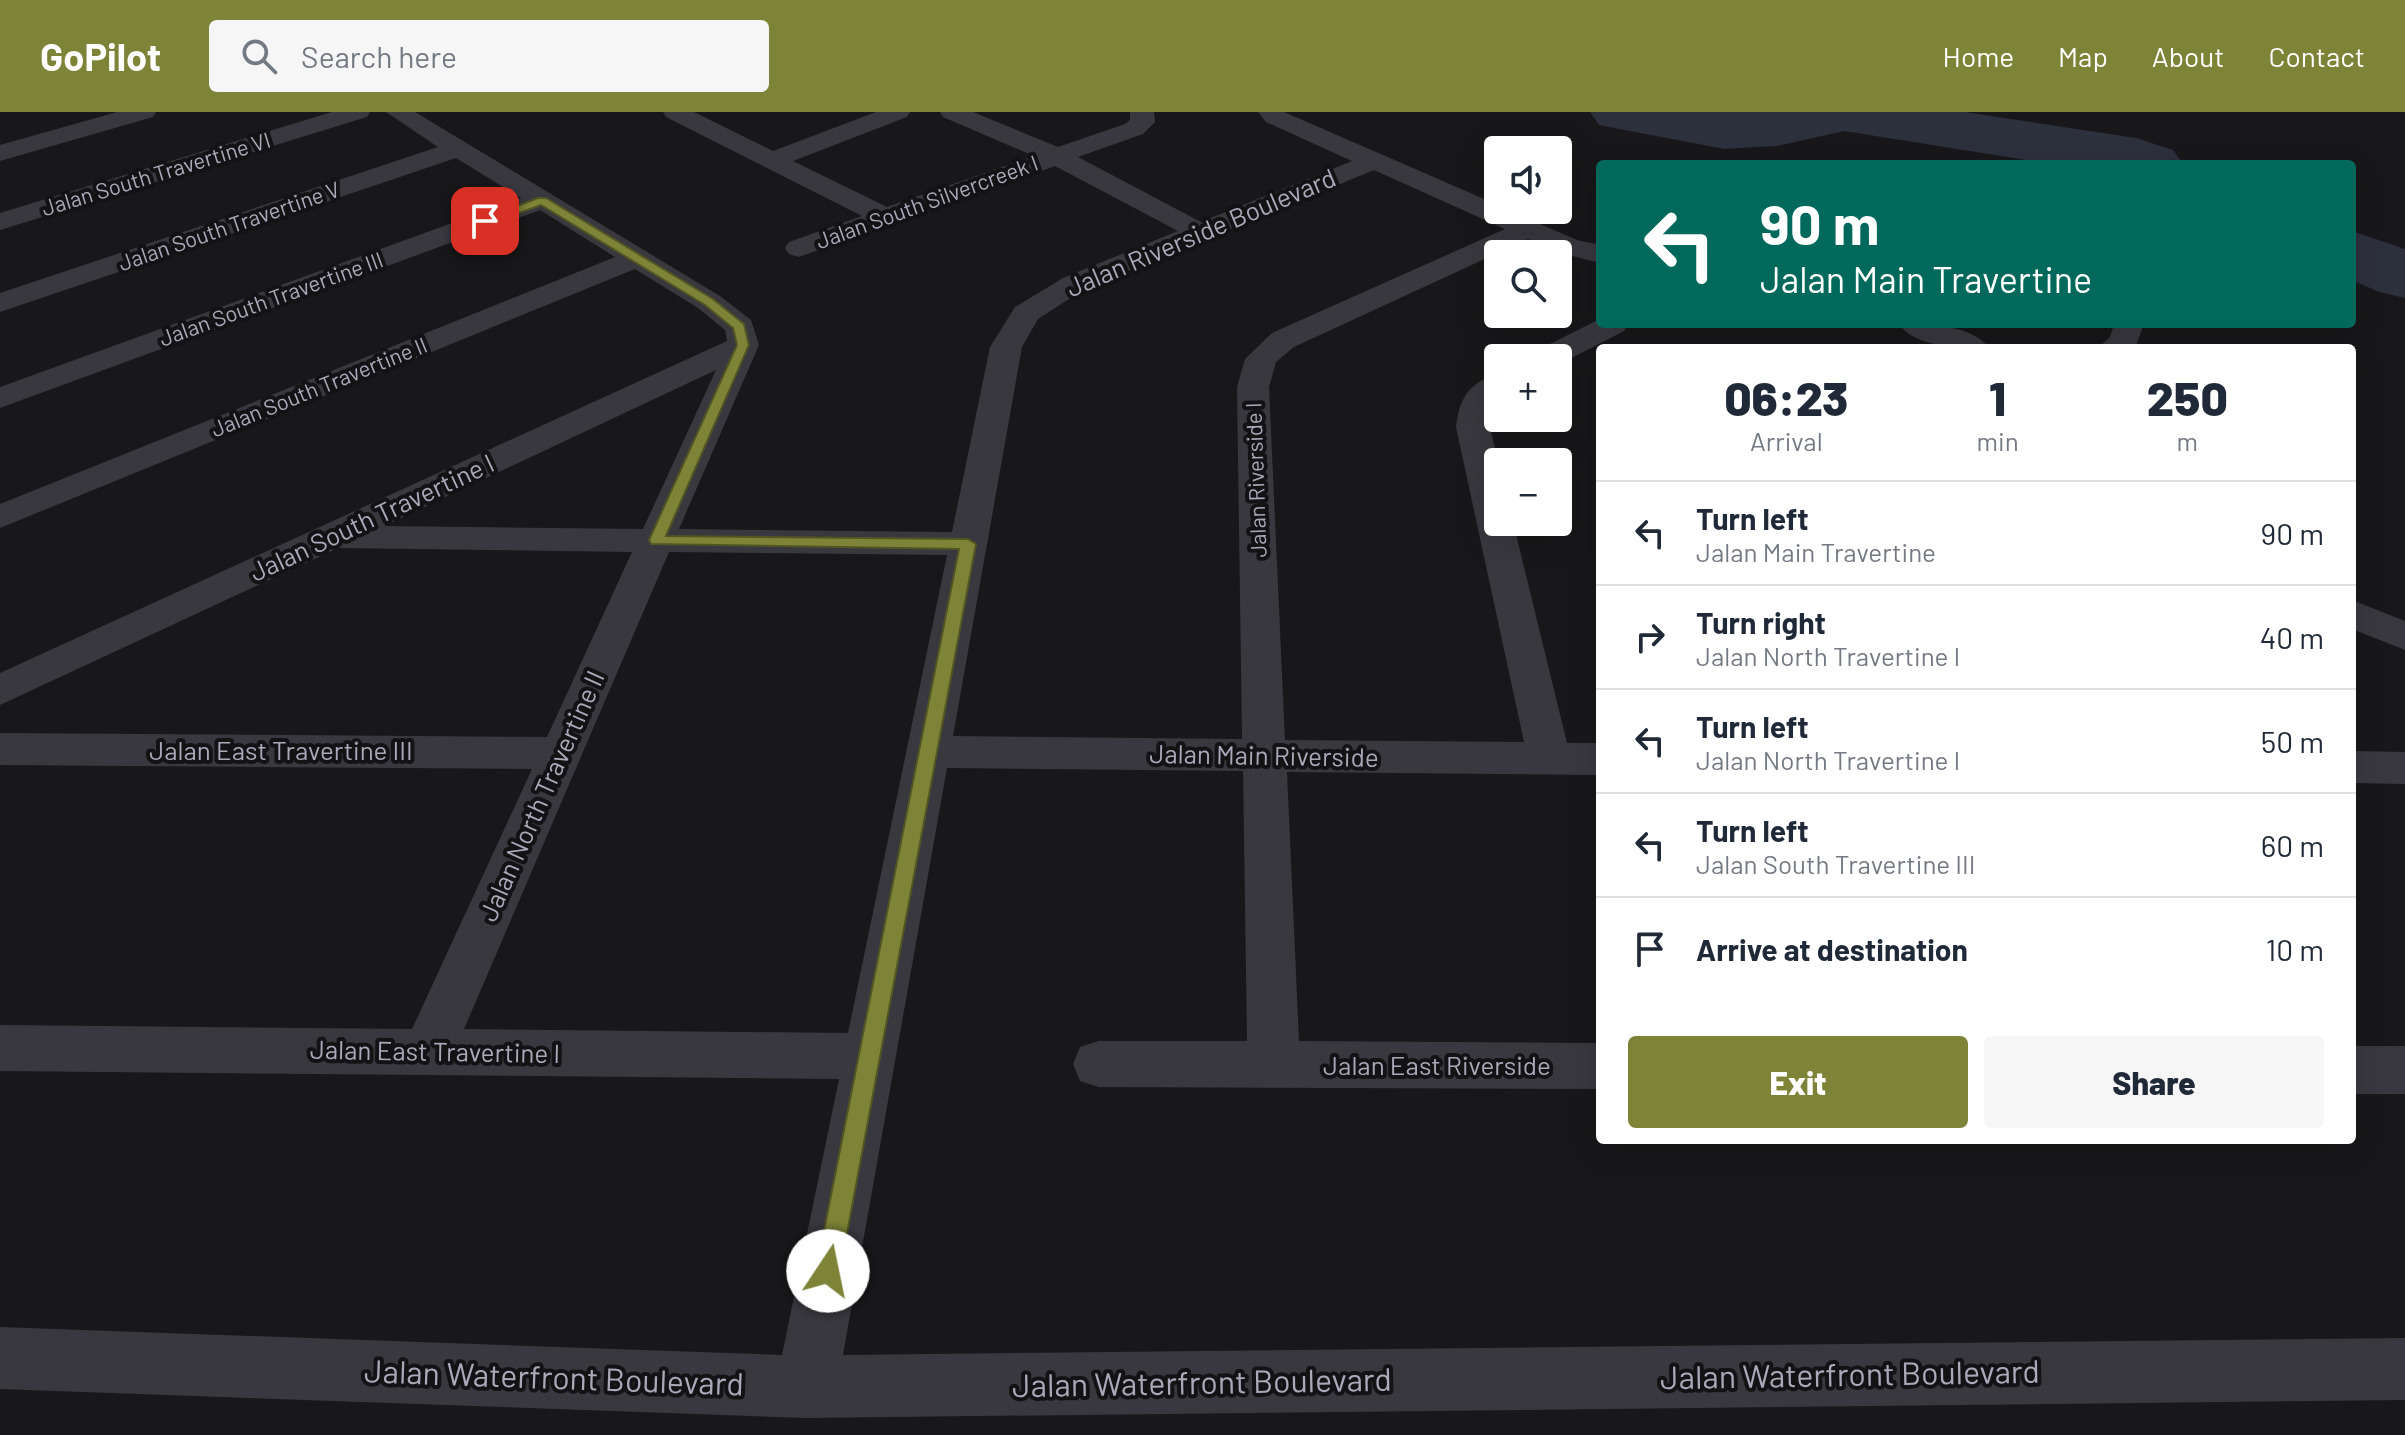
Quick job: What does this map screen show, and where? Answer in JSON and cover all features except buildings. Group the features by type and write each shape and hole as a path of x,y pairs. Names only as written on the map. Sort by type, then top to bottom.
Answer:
{"street":[{"path":"0,153 144,112"},
{"name":"Jalan South Travertine VI","path":"0,222 358,112"},
{"path":"398,112 709,302 740,327 743,345"},
{"path":"675,112 885,217"},
{"path":"772,160 898,112"},
{"path":"952,112 1056,156 1200,232"},
{"name":"Jalan South Silvercreek I","path":"799,248 1134,129 1143,122 1142,112"},
{"path":"1270,112 1275,117 1567,246 1596,253"},
{"name":"Jalan South Travertine V","path":"0,303 459,149"},
{"name":"Jalan Riverside Boulevard","path":"806,1387 1006,347 1026,313 1073,284 1374,161"},
{"name":"Jalan South Travertine III","path":"0,398 542,200"},
{"name":"Jalan Riverside I","path":"1267,756 1253,387 1261,359 1283,340 1528,229"},
{"name":"Jalan South Travertine II","path":"0,517 637,258"},
{"path":"1572,345 1605,328"},
{"path":"1900,344 1918,328"},
{"path":"1925,328 1963,344"},
{"name":"Jalan South Travertine I","path":"0,690 743,345"},
{"name":"Jalan North Travertine II","path":"428,1051 743,345"},
{"path":"1484,396 1475,403 1473,427 1549,759"},
{"path":"330,537 968,544"},
{"path":"2356,615 2405,637"},
{"name":"Jalan East Travertine III","path":"0,749 561,753"},
{"name":"Jalan Main Riverside","path":"928,752 1596,759"},
{"path":"1267,756 1274,1065"},
{"path":"2356,767 2405,768"},
{"name":"Jalan East Travertine I","path":"0,1048 869,1056"},
{"name":"Jalan East Riverside","path":"1099,1064 1596,1066"},
{"path":"2356,1070 2405,1070"},
{"name":"Jalan Waterfront Boulevard","path":"0,1358 806,1387 2405,1369"}],"waterway":[{"path":"1621,112 1724,130 1777,127 1844,112 2141,160"},
{"path":"2356,255 2405,276"}],"route":[{"path":"485,221 542,200 709,302 740,327 743,345 656,540 968,544 828,1271"}]}
